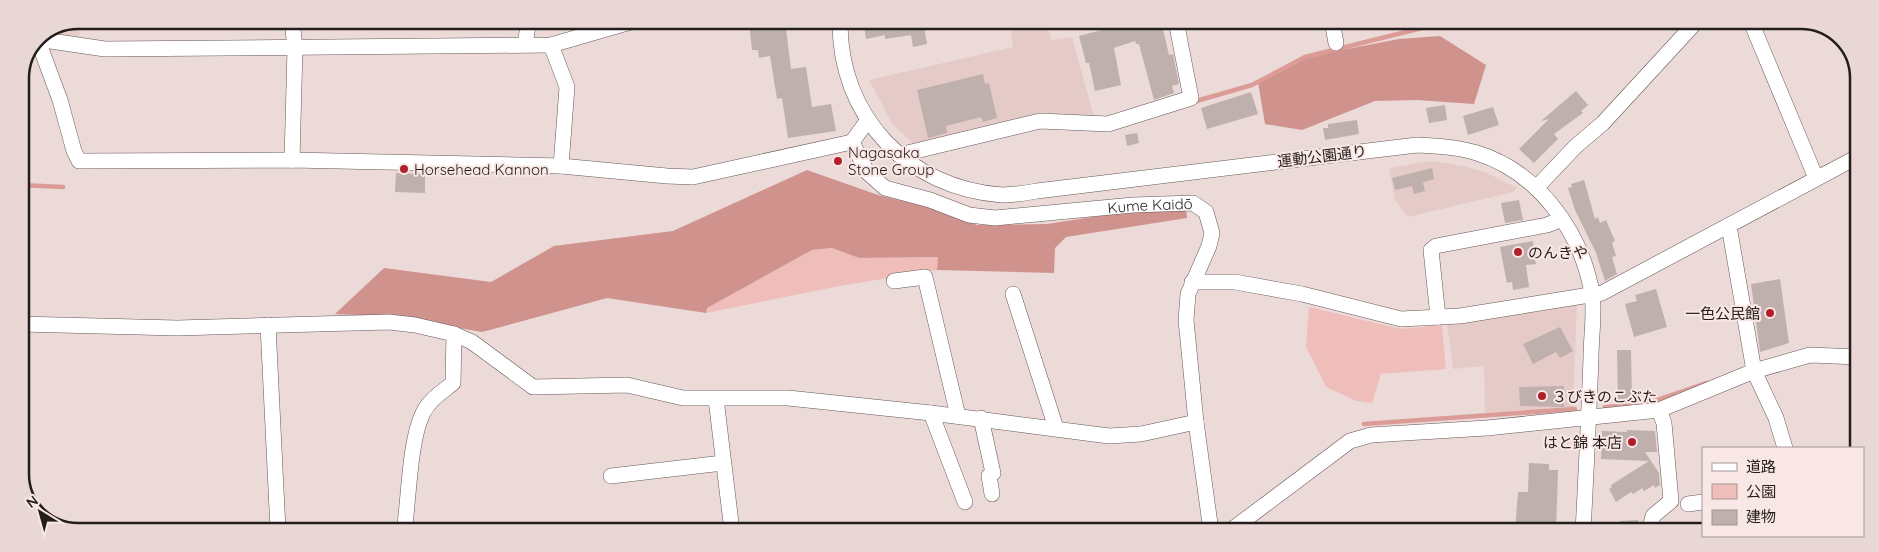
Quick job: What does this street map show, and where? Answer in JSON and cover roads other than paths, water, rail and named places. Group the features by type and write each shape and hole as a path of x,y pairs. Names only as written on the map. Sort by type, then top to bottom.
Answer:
{"street":[{"path":"292,160 295,48 293,29"},
{"path":"525,44 528,29"},
{"path":"46,40 105,49 551,45 606,29"},
{"name":"運動公園通り","path":"840,29 840,42 845,71 854,96 868,120 899,155 930,176 980,192 1005,195 1417,145 1448,147 1478,153 1513,170 1536,188 1562,219 1579,250 1592,295 1589,417 1583,523"},
{"path":"899,155 1040,121 1108,124 1191,98 1178,29"},
{"path":"1333,29 1336,43"},
{"path":"1536,188 1576,146 1603,123 1690,29"},
{"path":"1754,29 1816,178"},
{"path":"551,45 566,88 561,166"},
{"path":"40,47 60,100 74,151 80,161 292,160 561,166 693,177 852,142 868,120"},
{"name":"Kume Kaidō","path":"852,142 867,172 885,188 930,200 969,215 1004,218 1133,206 1193,203 1206,212 1212,233 1209,246 1188,294 1186,320 1196,422 1210,523"},
{"path":"1192,282 1235,282 1302,294 1401,319 1460,316 1592,295 1602,293 1850,160"},
{"path":"1438,317 1431,250 1436,246 1547,225 1562,219"},
{"path":"1729,226 1754,371 1776,418 1785,447"},
{"path":"894,281 925,277 958,416"},
{"path":"1013,294 1056,428"},
{"path":"29,324 177,328 389,322 415,325 454,334 472,342 533,387 627,385 683,398 788,398 931,412 1110,436 1140,434 1196,422"},
{"path":"268,325 278,523"},
{"path":"406,523 415,443 422,414 432,400 453,383 454,334"},
{"path":"1241,523 1350,441 1371,435 1487,428 1659,410 1754,371 1810,355 1850,357"},
{"path":"716,399 731,523"},
{"path":"1651,523 1653,516 1671,501 1664,423 1659,410"},
{"path":"931,412 964,502"},
{"path":"981,418 993,473 989,476 992,494"},
{"path":"611,476 723,464"}],"waterway":[{"path":"1193,102 1252,85 1305,57 1418,29"},
{"path":"29,185 63,187"},
{"path":"1643,405 1707,383"},
{"path":"1605,407 1636,405"},
{"path":"1364,424 1575,409"}],"place":[{"name":"Nagasaka Stone Group","path":"838,161"},
{"name":"Horsehead Kannon","path":"404,169"},
{"name":"のんきや","path":"1518,252"},
{"name":"一色公民館","path":"1770,313"},
{"name":"３びきのこぶた","path":"1542,396"},
{"name":"はと錦 本店","path":"1632,442"}]}
